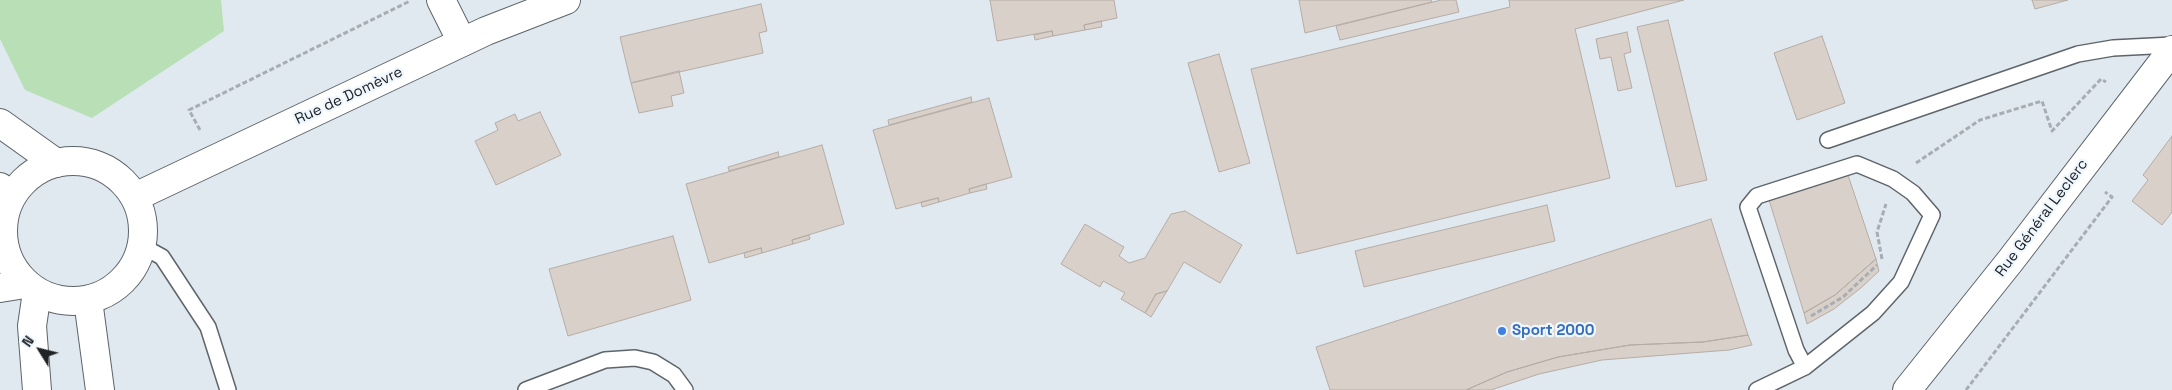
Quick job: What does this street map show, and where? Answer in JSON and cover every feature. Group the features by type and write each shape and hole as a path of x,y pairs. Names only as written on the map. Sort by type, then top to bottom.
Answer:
{"street":[{"path":"441,0 462,42"},
{"name":"Rue de Domèvre","path":"135,197 462,42 566,0"},
{"name":"Rue Général Leclerc","path":"1910,389 2172,50"},
{"path":"0,123 56,163"},
{"path":"21,288 53,299 71,302 88,300 107,293 123,281 135,265 142,246 143,230 135,197 121,179 101,166 79,161 56,163 36,171 4,195 1,231 5,250 21,288 32,326 37,390"},
{"path":"88,300 100,390"}],"lane":[{"path":"1828,140 2078,54 2112,48 2172,45"},
{"path":"1757,390 1806,367 1873,312 1901,282 1932,215 1913,193 1893,178 1857,164 1757,196 1748,207 1796,350 1806,367"},
{"path":"142,246 162,258 208,327 228,390"},
{"path":"526,390 605,360 635,358 653,362 660,366 674,375 685,390"}],"path":[{"path":"216,159 189,110 412,0"},
{"path":"1788,324 1810,317 1844,297 1882,261 1878,232 1893,178 1980,120 2042,101 2052,131 2101,79 2108,83 2102,91"},
{"path":"1966,390 2112,197 2076,172"}],"green space":[{"path":"0,0 221,0 224,31 92,118 25,90 0,39"}],"building":[{"path":"990,0 1114,0 1117,18 1084,25 1085,30 1053,36 1052,31 997,41"},
{"path":"1299,0 1431,0 1432,2 1305,33"},
{"path":"1441,0 1456,0 1459,12 1340,40 1336,26"},
{"path":"1509,0 1684,0 1575,29 1610,178 1297,254 1251,69 1510,7"},
{"path":"2032,0 2068,0 2035,9"},
{"path":"761,4 767,31 759,33 763,53 631,83 620,37"},
{"path":"1668,20 1707,180 1676,187 1637,27"},
{"path":"1101,21 1102,27 1085,30 1084,25"},
{"path":"1052,31 1053,36 1035,40 1034,35"},
{"path":"1627,32 1631,52 1624,54 1632,88 1618,91 1611,57 1600,59 1596,39"},
{"path":"1822,36 1845,103 1797,120 1774,53"},
{"path":"1219,54 1250,163 1219,172 1188,63"},
{"path":"679,71 684,93 671,96 673,106 639,113 631,83"},
{"path":"971,97 972,102 889,125 888,120"},
{"path":"989,98 1012,177 969,189 970,193 939,202 938,198 896,209 873,130"},
{"path":"540,112 561,155 496,185 475,141 498,130 495,123 515,114 518,121"},
{"path":"2172,136 2172,212 2162,225 2132,201 2148,180 2143,175"},
{"path":"822,145 844,224 792,240 793,244 762,253 761,248 709,263 686,184"},
{"path":"778,152 779,157 729,171 728,167"},
{"path":"1848,175 1876,259 1835,295 1804,313 1769,200"},
{"path":"986,184 987,189 970,193 969,189"},
{"path":"938,198 939,202 922,207 921,202"},
{"path":"1547,205 1555,241 1364,287 1355,251"},
{"path":"1185,211 1242,245 1220,283 1184,262 1167,291 1156,294 1145,313 1121,299 1125,293 1103,281 1100,287 1061,264 1085,224 1124,247 1119,256 1129,263 1145,258 1171,214"},
{"path":"1711,219 1748,335 1703,342 1630,345 1558,357 1507,372 1466,390 1330,390 1316,347"},
{"path":"809,235 810,239 793,244 792,240"},
{"path":"673,236 691,300 568,336 549,269"},
{"path":"761,248 762,253 745,258 744,253"},
{"path":"1876,259 1879,271 1834,309 1807,324 1804,313 1835,295"},
{"path":"1167,291 1151,317 1145,313 1156,294"},
{"path":"1748,335 1752,345 1729,350 1602,360 1539,374 1491,390 1466,390 1507,372 1558,357 1630,345 1703,342"}],"place":[{"name":"Sport 2000","path":"1502,331"}]}
